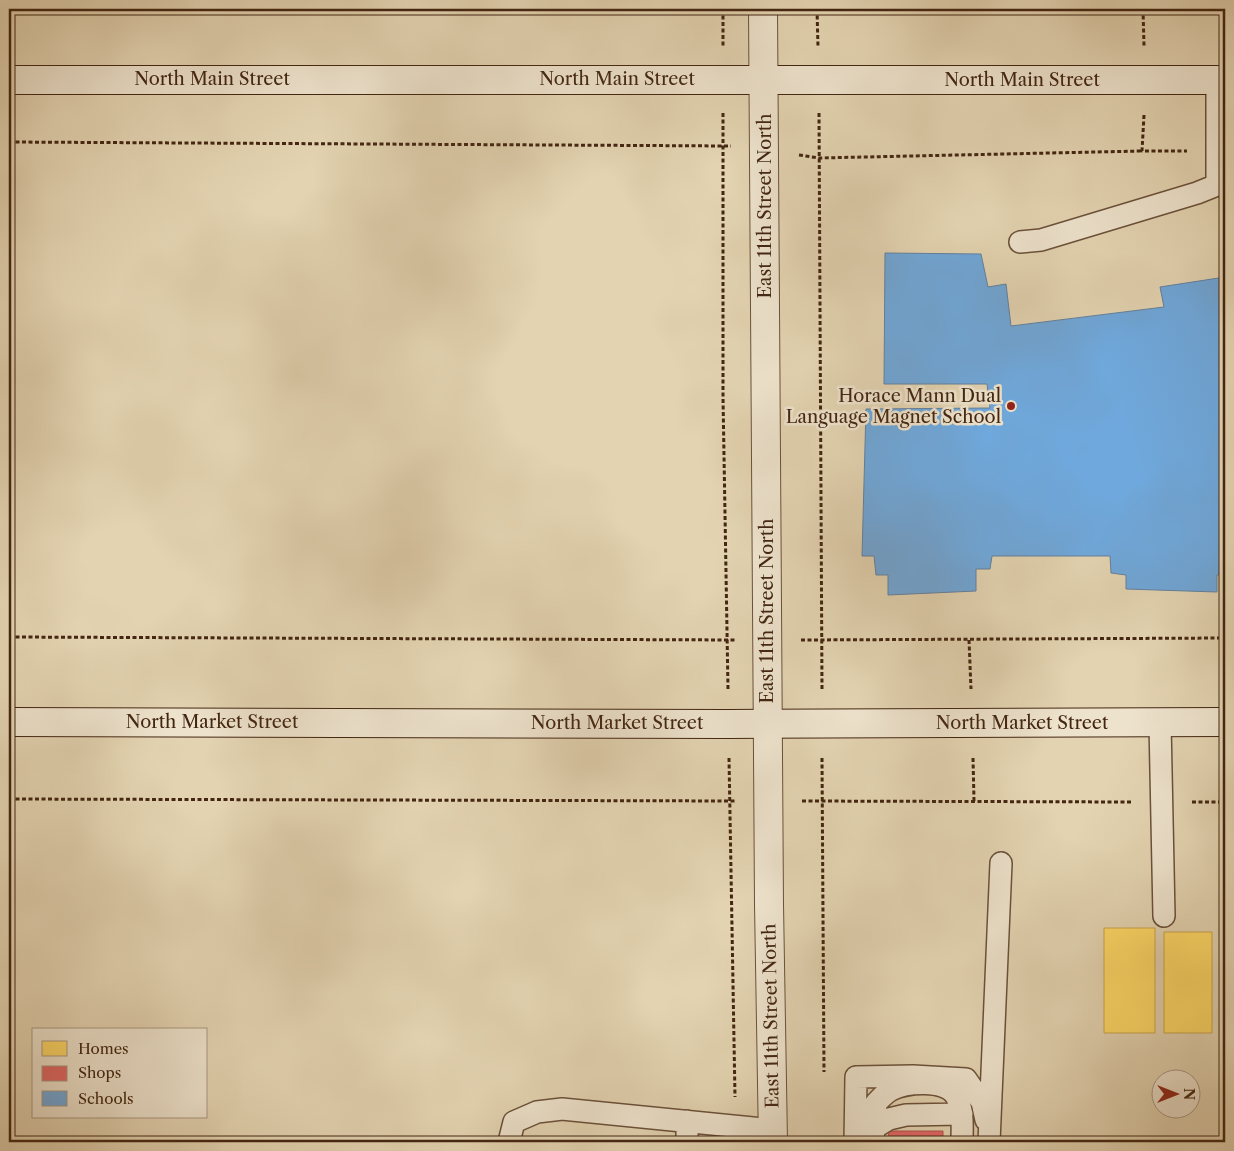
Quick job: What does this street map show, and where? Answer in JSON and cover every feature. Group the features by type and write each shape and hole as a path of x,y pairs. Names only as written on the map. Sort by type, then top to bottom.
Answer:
{"street":[{"name":"East 11th Street North","path":"762,9 768,801 773,1136"},
{"name":"North Main Street","path":"9,80 1221,80"},
{"name":"North Market Street","path":"9,722 729,724 1225,722"}],"lane":[{"path":"1020,242 1041,240 1221,185 1221,80"},
{"path":"1160,722 1164,916"},
{"path":"990,1138 1001,863"},
{"path":"855,1142 856,1077 913,1076 966,1079 982,1102 990,1138"},
{"path":"873,1135 876,1103 891,1090 912,1084 940,1086 950,1090 956,1097 962,1114 962,1142"},
{"path":"509,1142 514,1122 538,1112 562,1109 687,1132 736,1126 773,1136"},
{"path":"873,1135 889,1119 906,1115 962,1114"}],"path":[{"path":"723,9 724,397 736,1126"},
{"path":"817,9 824,1074"},
{"path":"9,142 724,146 819,158 1142,151"},
{"path":"9,637 727,641 1225,638"},
{"path":"9,799 1225,802"}],"building: Homes":[{"path":"1104,928 1155,928 1155,1033 1104,1033"},
{"path":"1164,932 1212,932 1212,1033 1164,1033"},
{"path":"9,1139 49,1139 49,1142 9,1142"}],"building: Shops":[{"path":"888,1131 943,1131 943,1142 889,1142"}],"building: Schools":[{"name":"Horace Mann Dual Language Magnet School","path":"885,253 981,254 988,287 1006,284 1011,326 1164,307 1160,287 1225,277 1225,574 1217,575 1217,592 1126,589 1126,575 1111,573 1110,556 992,556 990,569 976,569 976,591 888,595 888,575 876,575 874,556 862,556 866,409 990,408 987,384 884,384"}],"place":[{"name":"Horace Mann Dual Language Magnet School","path":"1011,406"}]}
